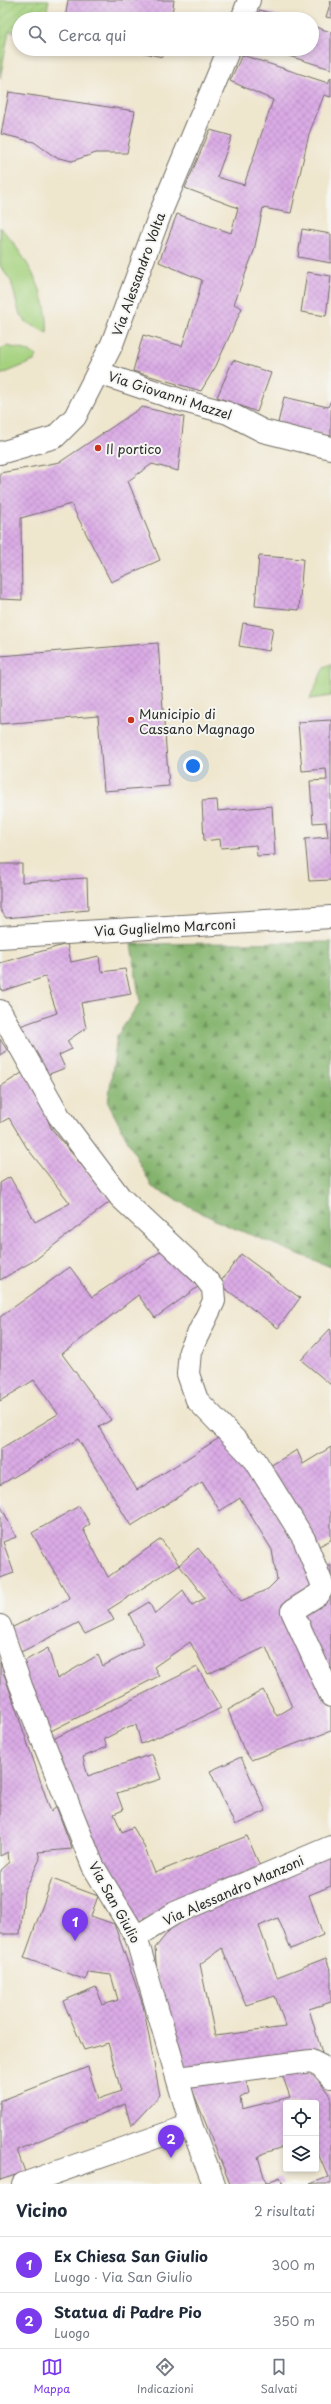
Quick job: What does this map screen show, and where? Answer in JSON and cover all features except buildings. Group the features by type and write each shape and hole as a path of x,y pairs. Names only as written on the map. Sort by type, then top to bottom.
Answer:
{"street":[{"path":"245,12 249,0"},
{"name":"Via Alessandro Volta","path":"0,453 55,437 75,417 99,372 162,209 227,56"},
{"name":"Via Giovanni Mazzel","path":"99,372 180,400 228,413 263,431 331,448"},
{"name":"Via Guglielmo Marconi","path":"0,937 331,917"},
{"path":"0,1011 59,1116 120,1197 202,1274 213,1288 214,1301 190,1351 188,1374 197,1400 255,1460 304,1539 316,1565 323,1586 319,1594 292,1611 331,1696"},
{"name":"Via San Giulio","path":"0,1626 24,1694 93,1866 136,1937 191,2125 214,2184"},
{"name":"Via Alessandro Manzoni","path":"136,1937 175,1913 331,1847"},
{"path":"178,2078 311,2061 321,2066 331,2077"},
{"path":"23,2184 191,2125"}],"green space":[{"path":"0,0 49,0 46,12 12,12 12,32 9,31 0,78"},
{"path":"0,227 18,250 34,276 44,304 47,319 47,333 26,322 19,312 11,281 0,266"},
{"path":"7,346 29,351 37,356 34,361 0,375 0,349"},
{"path":"331,664 331,696 310,699 324,667"},
{"path":"331,942 331,1267 221,1223 152,1187 108,1103 117,1036 140,1002 131,944"}],"place":[{"name":"Il portico","path":"98,448"},
{"name":"Municipio di Cassano Magnago","path":"131,720"},
{"name":"Ex Chiesa San Giulio","path":"75,1941"},
{"name":"Statua di Padre Pio","path":"171,2158"}]}
